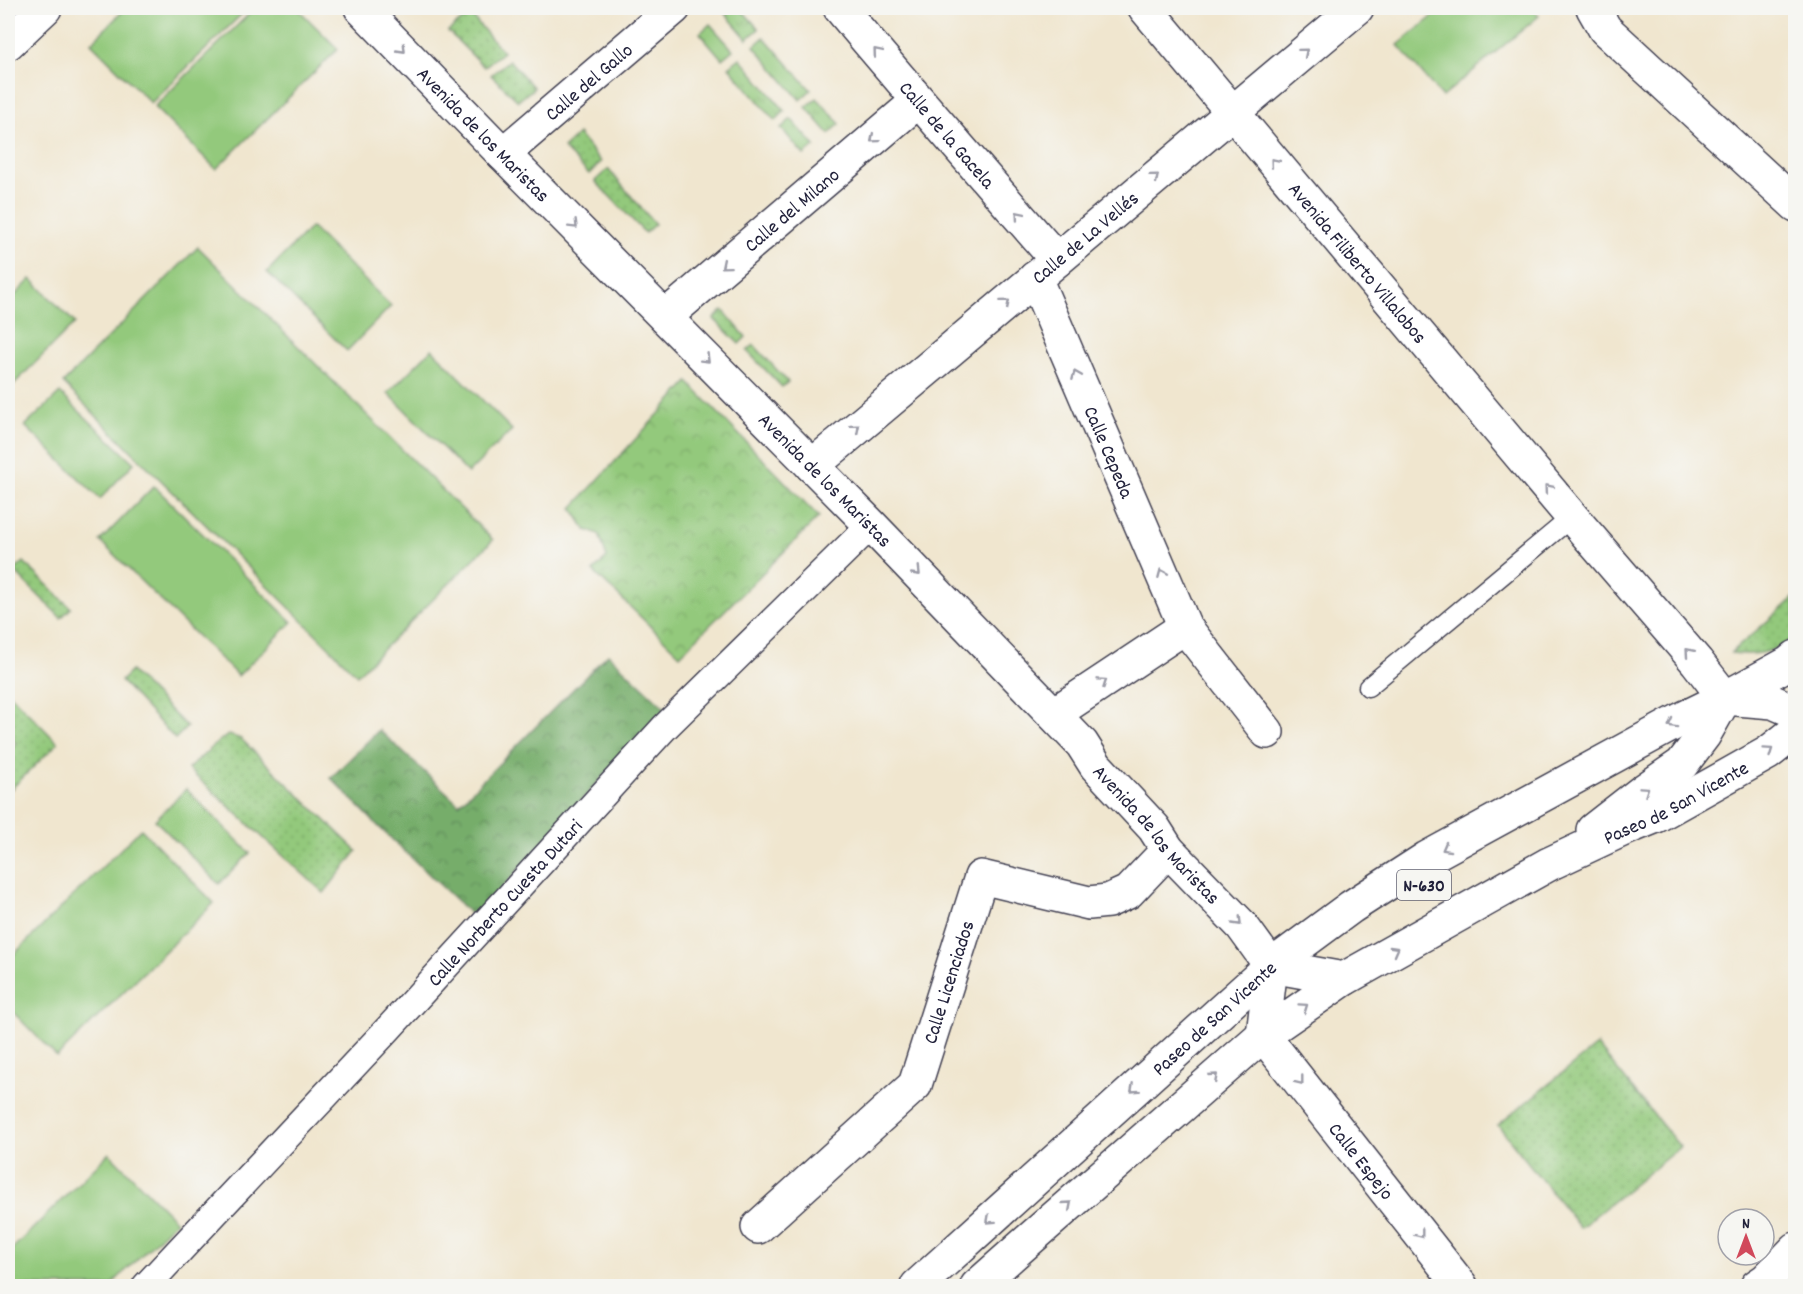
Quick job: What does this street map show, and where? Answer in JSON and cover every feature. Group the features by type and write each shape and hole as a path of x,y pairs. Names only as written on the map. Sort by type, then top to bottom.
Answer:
{"main road":[{"path":"8,44 45,8"},
{"name":"Avenida de los Maristas","path":"361,8 1054,714 1082,744 1096,766 1154,828 1168,850 1242,926 1278,974"},
{"name":"Calle del Gallo","path":"503,154 674,8"},
{"name":"Calle de la Gacela","path":"840,8 918,101 988,179 1046,269"},
{"name":"Avenida Filiberto Villalobos","path":"1145,8 1725,698"},
{"name":"Calle de La Vellés","path":"812,466 1357,8"},
{"path":"1593,8 1605,29 1796,205"},
{"name":"Calle del Milano","path":"665,317 918,101"},
{"name":"Calle Cepeda","path":"1046,269 1185,627 1267,732"},
{"path":"1054,714 1185,627"},
{"name":"Paseo de San Vicente","path":"917,1287 1278,974 1351,907 1409,869 1789,663 1796,657"},
{"path":"1725,698 1773,702 1796,712"},
{"name":"Paseo de San Vicente","path":"1549,864 1643,791 1682,764 1704,735 1725,698"},
{"name":"Paseo de San Vicente","path":"977,1287 1263,1035 1344,979 1549,864 1656,816 1768,753 1796,731"},
{"name":"Calle Licenciados","path":"758,1227 915,1085 981,877 1089,903 1108,901 1128,892 1168,850"},
{"path":"1263,1035 1278,974 1344,979"},
{"name":"Calle Espejo","path":"1263,1035 1461,1287"},
{"path":"1765,1284 1796,1249"}],"street":[{"name":"Calle Norberto Cuesta Dutari","path":"146,1287 388,1029 665,728 871,525"}],"lane":[{"path":"1368,687 1572,517"}],"green space":[{"path":"126,8 248,8 151,103 91,43"},
{"path":"255,8 297,8 338,49 216,169 154,107"},
{"path":"729,8 740,8 759,29 747,39 724,12"},
{"path":"1443,8 1532,8 1539,16 1442,97 1398,45"},
{"path":"470,14 503,52 484,67 448,31"},
{"path":"710,24 733,50 722,59 700,33"},
{"path":"764,37 811,90 800,100 754,46"},
{"path":"740,58 785,111 775,121 729,67"},
{"path":"509,60 534,88 518,101 491,75"},
{"path":"817,98 840,124 829,134 806,107"},
{"path":"791,119 815,146 804,155 781,128"},
{"path":"578,134 601,162 589,174 563,148"},
{"path":"608,169 655,224 645,233 595,181"},
{"path":"311,227 391,306 347,351 267,272"},
{"path":"198,247 493,540 357,675 63,383"},
{"path":"31,279 75,323 8,390 8,302"},
{"path":"723,310 746,337 739,344 714,319"},
{"path":"754,345 788,382 782,387 747,351"},
{"path":"432,349 512,430 468,473 388,393"},
{"path":"688,382 819,517 680,655 593,571 607,558 599,534 586,530 572,508"},
{"path":"60,393 134,463 100,499 25,426"},
{"path":"154,486 292,622 238,676 100,541"},
{"path":"24,562 71,608 61,618 14,571"},
{"path":"1795,597 1795,638 1765,652 1731,653"},
{"path":"608,654 665,708 475,918 331,778 379,730 459,804"},
{"path":"131,671 187,727 175,739 121,681"},
{"path":"8,692 58,743 8,792 8,752 16,743 8,734"},
{"path":"229,735 241,739 357,851 324,893 188,769 220,740"},
{"path":"186,789 250,853 219,884 155,820"},
{"path":"141,829 214,903 57,1057 8,1007 8,960"},
{"path":"1597,1045 1680,1147 1580,1228 1498,1125"},
{"path":"109,1153 176,1221 110,1286 8,1286 8,1253"}]}
